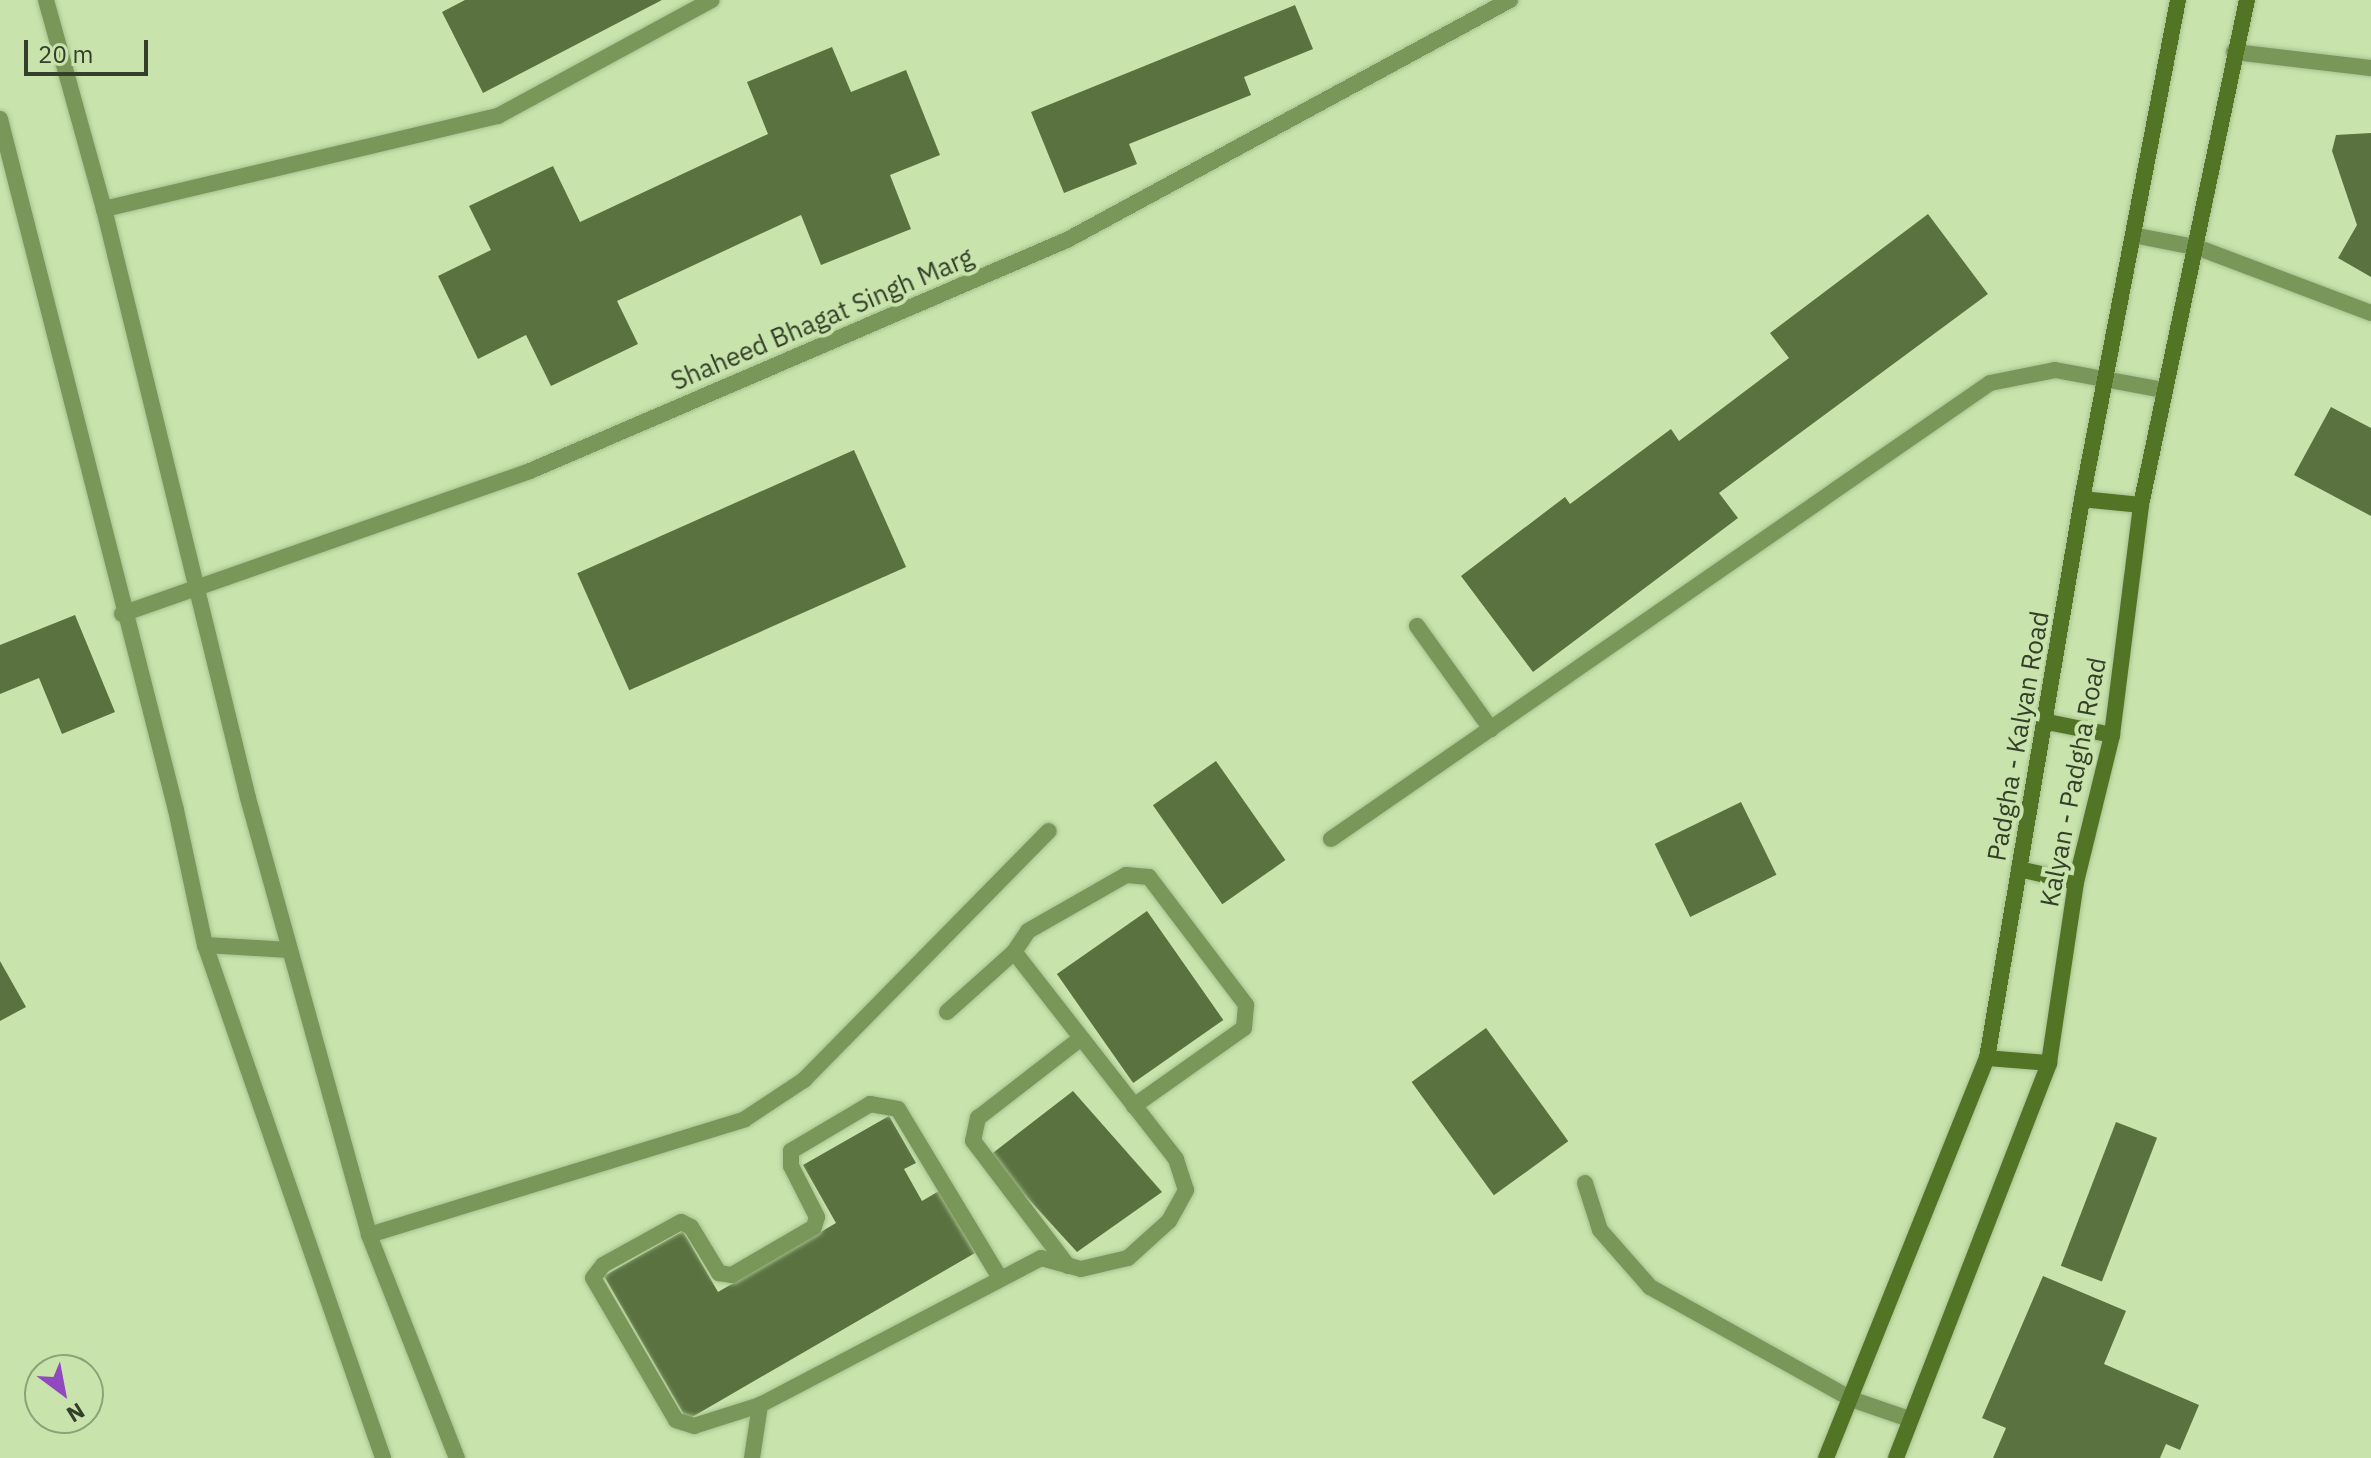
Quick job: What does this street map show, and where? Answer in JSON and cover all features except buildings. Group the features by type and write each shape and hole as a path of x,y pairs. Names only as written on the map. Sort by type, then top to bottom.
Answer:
{"main road":[{"name":"Padgha - Kalyan Road","path":"1826,1458 1987,1058 2047,722 2082,499 2107,382 2178,0"},
{"name":"Kalyan - Padgha Road","path":"1896,1458 2049,1063 2076,882 2112,735 2141,505 2164,390 2199,248 2234,52 2247,0"},
{"path":"2082,499 2141,505"},
{"path":"2047,722 2112,735"},
{"path":"2019,869 2076,882"},
{"path":"1987,1058 2049,1063"}],"street":[{"path":"46,0 104,209 290,950 369,1235 457,1458"},
{"path":"104,209 498,116 712,0"},
{"name":"Shaheed Bhagat Singh Marg","path":"122,614 530,471 1067,240 1510,0"},
{"path":"2234,52 2371,68"},
{"path":"0,119 122,614 176,810 205,945 383,1458"},
{"path":"2133,235 2199,248 2371,313"},
{"path":"1331,839 1990,383 2055,370 2107,382 2164,390"},
{"path":"1417,626 1491,729"},
{"path":"369,1235 745,1119 804,1080 1049,831"},
{"path":"947,1012 1014,952 1028,931 1126,875 1149,877 1246,1005 1244,1028 1134,1106"},
{"path":"205,945 290,950"},
{"path":"1000,1278 898,1109 870,1104 791,1151 791,1166 817,1217 814,1227 732,1275 719,1273 691,1227 681,1222 603,1265 593,1278 676,1420 694,1426 760,1405 1041,1258 1081,1269 1128,1258 1169,1221 1186,1190 1176,1159 1014,952"},
{"path":"1068,1266 973,1141 978,1118 1081,1038"},
{"path":"1585,1183 1600,1230 1650,1287 1851,1399 1909,1419"},
{"path":"752,1458 760,1405"}]}
